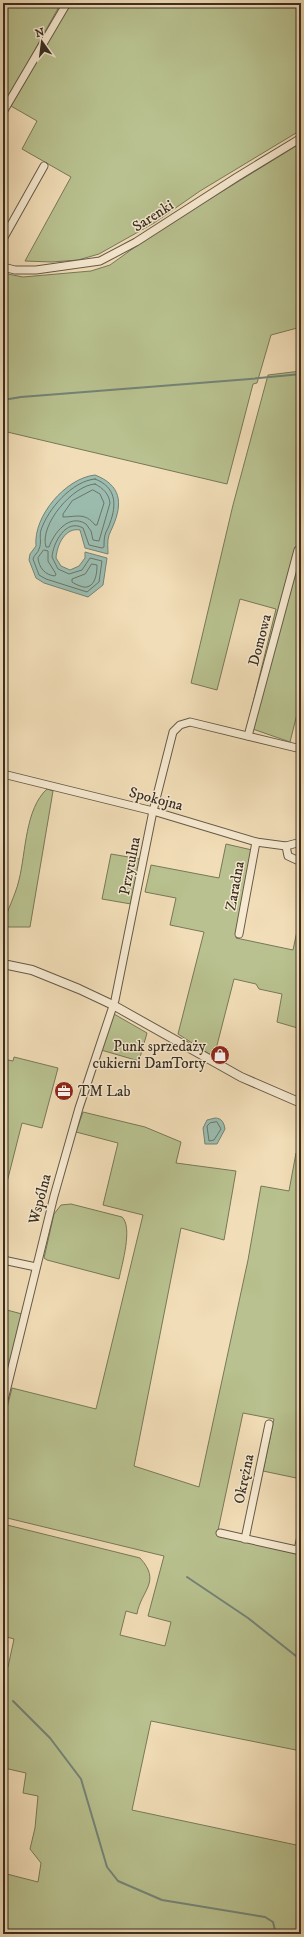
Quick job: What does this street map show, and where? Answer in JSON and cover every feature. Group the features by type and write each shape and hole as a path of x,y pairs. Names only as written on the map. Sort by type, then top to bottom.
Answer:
{"street":[{"path":"3,112 66,3"},
{"name":"Sarenki","path":"3,267 15,270 36,270 100,261 136,242 301,138"},
{"path":"3,239 44,166"},
{"name":"Domowa","path":"248,736 298,550"},
{"name":"Przytulna","path":"113,1005 154,811 173,732 180,725 190,722 248,736"},
{"path":"248,736 301,749"},
{"name":"Spokojna","path":"3,774 154,811 256,842 286,846 301,842"},
{"name":"Zaradna","path":"239,934 256,842"},
{"path":"286,846 288,856 301,862"},
{"path":"3,964 43,974 113,1005 241,1077 301,1103"},
{"name":"Wspólna","path":"3,1404 36,1267 79,1108 113,1005"},
{"path":"3,1260 36,1267"},
{"name":"Okrężna","path":"245,1538 269,1424"},
{"path":"220,1533 299,1551 301,1536"}],"green space":[{"path":"3,3 61,3 3,107"},
{"path":"71,3 301,3 301,130 200,191 154,223 99,254 78,260 52,262 25,261 71,177 22,149 37,121 11,106"},
{"path":"301,143 301,327 271,335 257,383 253,384 227,484 3,431 3,273 23,277 91,271 110,265 156,232"},
{"path":"301,371 301,711 298,710 290,742 247,727 276,609 240,599 217,690 191,683 233,505 268,375"},
{"path":"47,789 53,791 30,927 3,927 19,880 30,819 34,808"},
{"path":"226,844 252,850 236,938 293,950 301,912 301,1029 277,1022 282,994 259,989 256,984 234,979 214,1057 178,1034 204,932 170,925 176,898 145,892 151,865 219,878"},
{"path":"111,854 140,859 131,904 102,899"},
{"path":"114,1014 147,1033 139,1061 101,1050"},
{"path":"14,1057 58,1068 42,1128 22,1123 5,1190 3,1189 3,1059 13,1061"},
{"path":"83,1112 145,1127 181,1142 176,1163 236,1171 224,1240 181,1228 134,1466 199,1487 248,1260 261,1186 289,1191 296,1153 301,1154 301,1479 263,1471 274,1419 243,1413 217,1535 301,1555 301,1751 151,1721 132,1810 301,1846 301,1934 3,1934 3,1873 38,1882 41,1863 30,1849 35,1828 38,1796 23,1793 26,1773 4,1768 3,1773 3,1666 8,1667 14,1639 3,1636 3,1524 140,1558 146,1566 150,1580 137,1614 126,1611 120,1635 165,1646 171,1622 148,1616 164,1556 3,1517 3,1424 12,1388 96,1409 143,1215 103,1205 118,1143 76,1132"},
{"path":"71,1204 122,1217 127,1229 127,1237 119,1279 44,1258 54,1214 61,1205"},
{"path":"3,1309 22,1314 3,1390"}],"water":[{"path":"95,475 104,479 115,489 119,502 116,518 108,537 108,554 85,548 80,530 75,530 70,531 63,538 58,548 56,558 61,566 70,570 79,566 85,558 85,552 107,558 103,585 88,597 44,583 36,578 29,560 30,554 36,546 36,534 40,523 54,500 73,483"},
{"path":"215,1118 222,1121 225,1129 217,1144 205,1144 203,1128 207,1120"}],"waterway":[{"path":"3,400 21,397 301,374"},
{"path":"187,1577 248,1618 301,1660"},
{"path":"13,1701 50,1738 81,1779 107,1867 118,1881 162,1900 265,1917 273,1922 276,1934"}],"place":[{"name":"Punk sprzedaży cukierni DamTorty","path":"220,1055"},
{"name":"TM Lab","path":"64,1091"}]}
